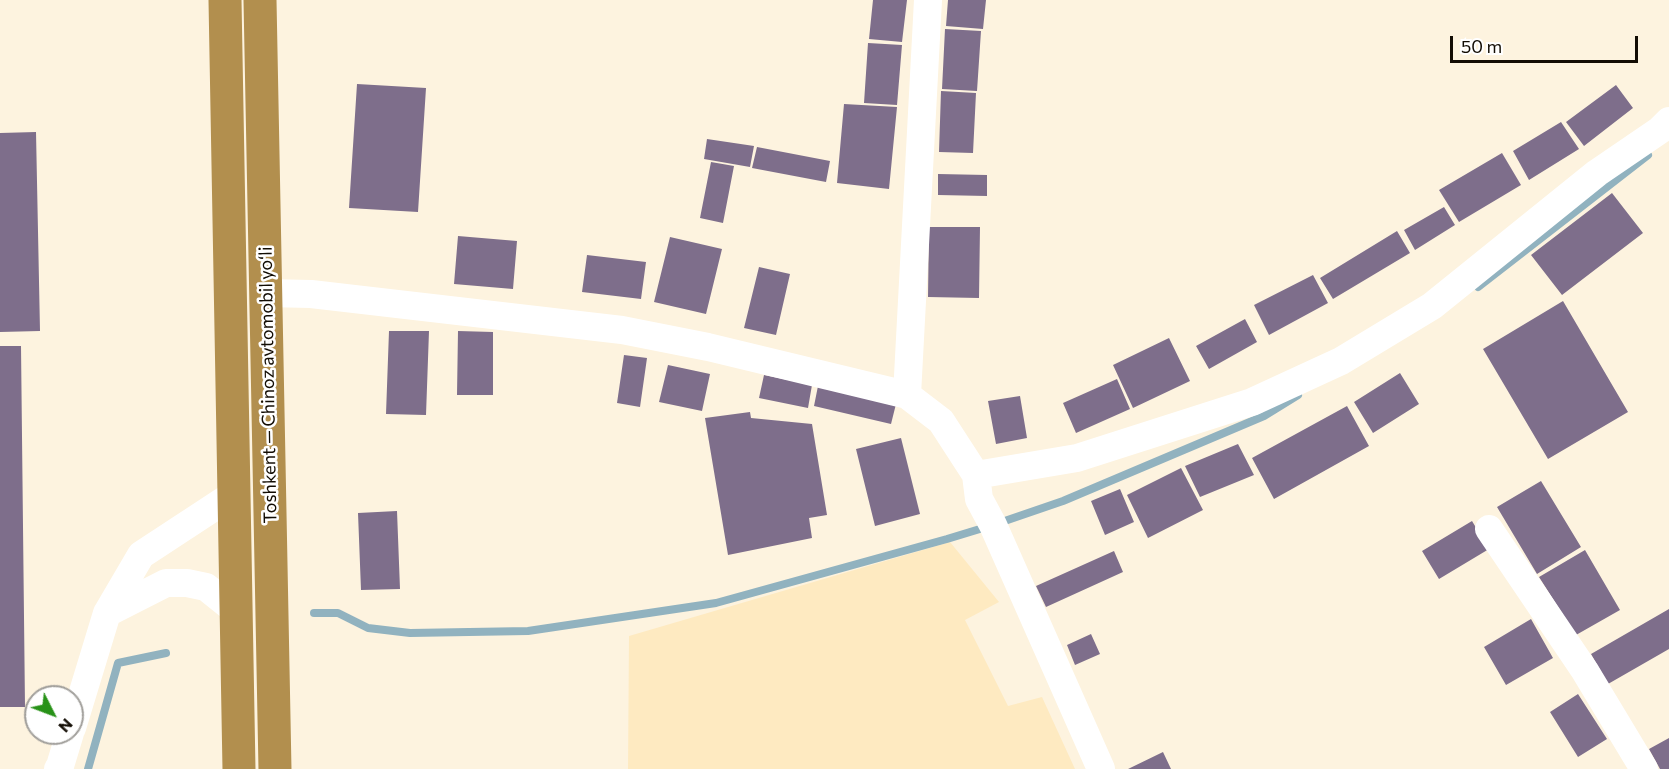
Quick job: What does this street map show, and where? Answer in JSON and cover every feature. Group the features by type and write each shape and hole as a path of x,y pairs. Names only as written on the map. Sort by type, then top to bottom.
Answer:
{"highway":[{"name":"Toshkent — Chinoz avtomobil yoʻli","path":"225,0 239,769"},
{"name":"Toshkent — Chinoz avtomobil yoʻli","path":"260,0 275,769"}],"street":[{"path":"907,395 928,0"},
{"path":"976,475 1077,458 1252,402 1341,362 1432,306 1580,187 1669,122"},
{"path":"266,293 311,294 622,330 708,347 907,395 941,421 976,475 979,499 993,525 1101,769"},
{"path":"84,689 107,613 141,555 234,494"},
{"path":"1489,529 1585,671 1644,769"},
{"path":"107,613 166,583 187,583 206,587 236,610"},
{"path":"58,769 66,745"}],"shaded area":[{"path":"950,542 999,602 965,620 1008,706 1042,697 1075,769 628,769 629,636"}],"building":[{"path":"873,0 907,0 902,42 869,39"},
{"path":"948,0 986,0 983,29 946,26"},
{"path":"945,29 981,31 977,91 942,89"},
{"path":"868,43 902,45 897,105 864,103"},
{"path":"357,84 426,88 418,212 349,208"},
{"path":"1616,85 1633,108 1584,146 1566,122"},
{"path":"941,91 976,93 973,153 939,152"},
{"path":"844,104 897,107 889,189 837,183"},
{"path":"1561,122 1579,149 1529,180 1513,151"},
{"path":"36,132 40,331 0,332 0,133"},
{"path":"707,139 754,146 750,167 704,159"},
{"path":"757,147 830,161 826,182 752,168"},
{"path":"1502,153 1521,185 1459,222 1439,190"},
{"path":"711,162 734,166 723,223 700,218"},
{"path":"938,174 987,175 987,196 938,195"},
{"path":"1612,193 1643,233 1562,295 1531,255"},
{"path":"1444,207 1455,225 1415,250 1404,230"},
{"path":"929,227 980,227 979,298 928,297"},
{"path":"1397,231 1410,253 1333,299 1320,278"},
{"path":"458,236 517,241 513,289 454,284"},
{"path":"670,237 722,249 706,314 654,302"},
{"path":"587,255 646,262 641,299 582,292"},
{"path":"759,267 790,274 776,335 744,328"},
{"path":"1313,275 1328,303 1269,335 1254,305"},
{"path":"1563,301 1628,412 1548,459 1483,349"},
{"path":"1245,319 1257,342 1209,369 1196,346"},
{"path":"389,331 429,331 426,415 386,414"},
{"path":"458,331 493,332 493,395 457,395"},
{"path":"1169,338 1190,381 1133,408 1113,365"},
{"path":"0,346 21,346 24,707 0,707"},
{"path":"624,355 647,358 640,407 617,403"},
{"path":"668,365 710,374 702,411 659,402"},
{"path":"1400,373 1419,404 1373,433 1354,402"},
{"path":"764,375 812,385 808,408 759,398"},
{"path":"1117,379 1130,409 1076,433 1063,403"},
{"path":"818,386 896,404 891,424 814,406"},
{"path":"1020,396 1027,438 996,444 988,401"},
{"path":"1347,406 1369,446 1274,499 1252,458"},
{"path":"750,412 751,418 812,424 827,515 809,518 812,538 728,555 705,418"},
{"path":"901,438 920,514 875,526 856,449"},
{"path":"1238,444 1254,475 1200,497 1185,466"},
{"path":"1181,468 1203,510 1148,538 1127,495"},
{"path":"1541,481 1581,547 1537,574 1497,507"},
{"path":"1120,489 1134,522 1105,535 1091,501"},
{"path":"397,511 400,589 361,590 358,513"},
{"path":"1472,521 1489,549 1439,579 1422,551"},
{"path":"1585,550 1620,610 1576,635 1539,577"},
{"path":"1114,551 1123,572 1046,607 1036,586"},
{"path":"1669,609 1669,649 1608,684 1591,654"},
{"path":"1531,619 1553,658 1506,685 1484,647"},
{"path":"1091,634 1100,654 1075,665 1067,645"},
{"path":"1578,694 1607,739 1578,757 1550,712"},
{"path":"1669,738 1669,769 1660,769 1649,749"},
{"path":"1163,752 1171,769 1128,769"}],"waterway":[{"path":"1478,287 1648,155"},
{"path":"314,613 338,613 368,628 410,633 528,631 716,603 947,539 1063,501 1264,416 1298,395"},
{"path":"88,769 118,663 166,653"}]}
